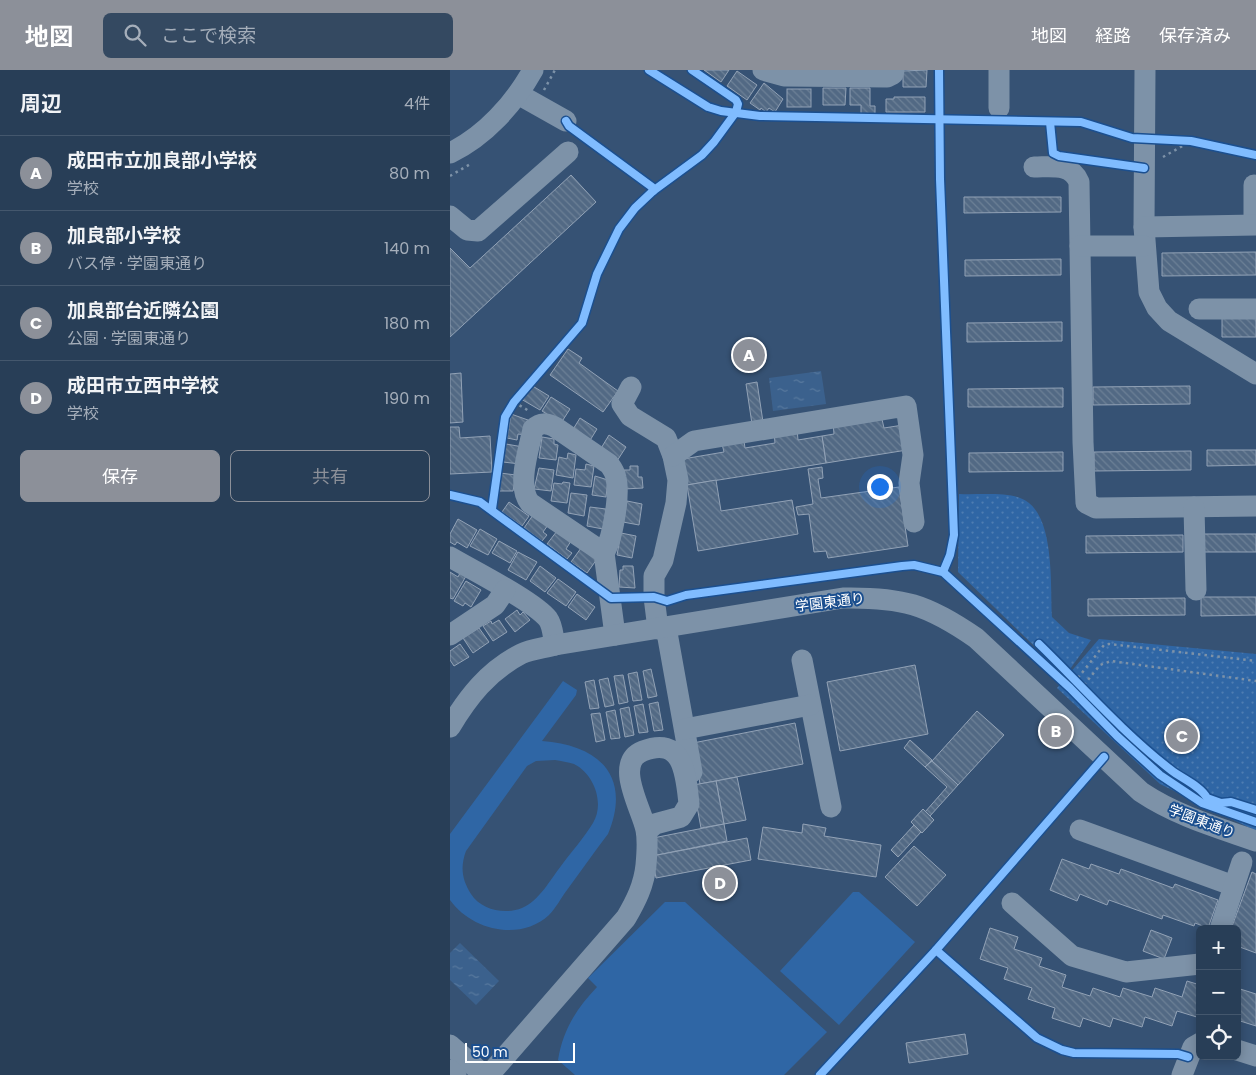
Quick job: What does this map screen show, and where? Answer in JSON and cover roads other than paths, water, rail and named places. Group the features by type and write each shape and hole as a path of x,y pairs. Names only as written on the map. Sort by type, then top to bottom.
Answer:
{"street":[{"path":"450,153 486,129 518,94 533,70"},
{"path":"763,70 784,76 887,77 893,74 894,70"},
{"path":"999,70 999,108"},
{"path":"1145,70 1144,236 1149,292 1157,308 1169,322 1256,374"},
{"path":"518,94 566,121"},
{"path":"450,216 467,230 478,231 568,152"},
{"path":"1034,167 1062,167 1076,174 1080,196 1083,442 1086,503 1096,508 1256,506"},
{"path":"1080,246 1144,236 1255,225 1255,189"},
{"path":"1199,309 1256,309"},
{"path":"631,388 622,404 630,416 666,438 673,456 678,480 676,503 663,560 654,576 654,597 684,729 693,779"},
{"path":"673,456 694,440 906,406 913,455 909,483 914,522"},
{"path":"604,553 530,503 525,496 524,480 533,429 537,425 546,424 555,427 609,464 614,472 617,488 611,538 604,553 615,635"},
{"path":"1194,507 1196,590"},
{"path":"450,557 547,618 555,645"},
{"path":"450,635 495,604 505,590"},
{"name":"学園東通り","path":"450,727 466,700 490,675 522,654 555,645 843,598 900,601 932,611 976,638 1141,792 1163,807 1188,818 1256,841"},
{"path":"802,660 831,808"},
{"path":"684,729 810,705"},
{"path":"1080,830 1234,886"},
{"path":"489,1075 626,918 643,884 646,864 646,831"},
{"path":"1221,925 1242,862"},
{"path":"1012,903 1072,956 1126,972 1196,964"},
{"path":"450,1045 484,1075"},
{"path":"1182,1075 1193,1047 1196,1045"},
{"path":"1241,1051 1256,1056"},
{"path":"450,1070 456,1075"}],"water":[{"path":"821,371 826,404 773,411 769,378"},
{"path":"460,943 499,981 476,1005 450,980 450,953"}],"place":[{"name":"成田市立加良部小学校","path":"749,355"},
{"name":"加良部小学校","path":"1056,731"},
{"name":"加良部台近隣公園","path":"1182,736"},
{"name":"成田市立西中学校","path":"720,883"}]}
